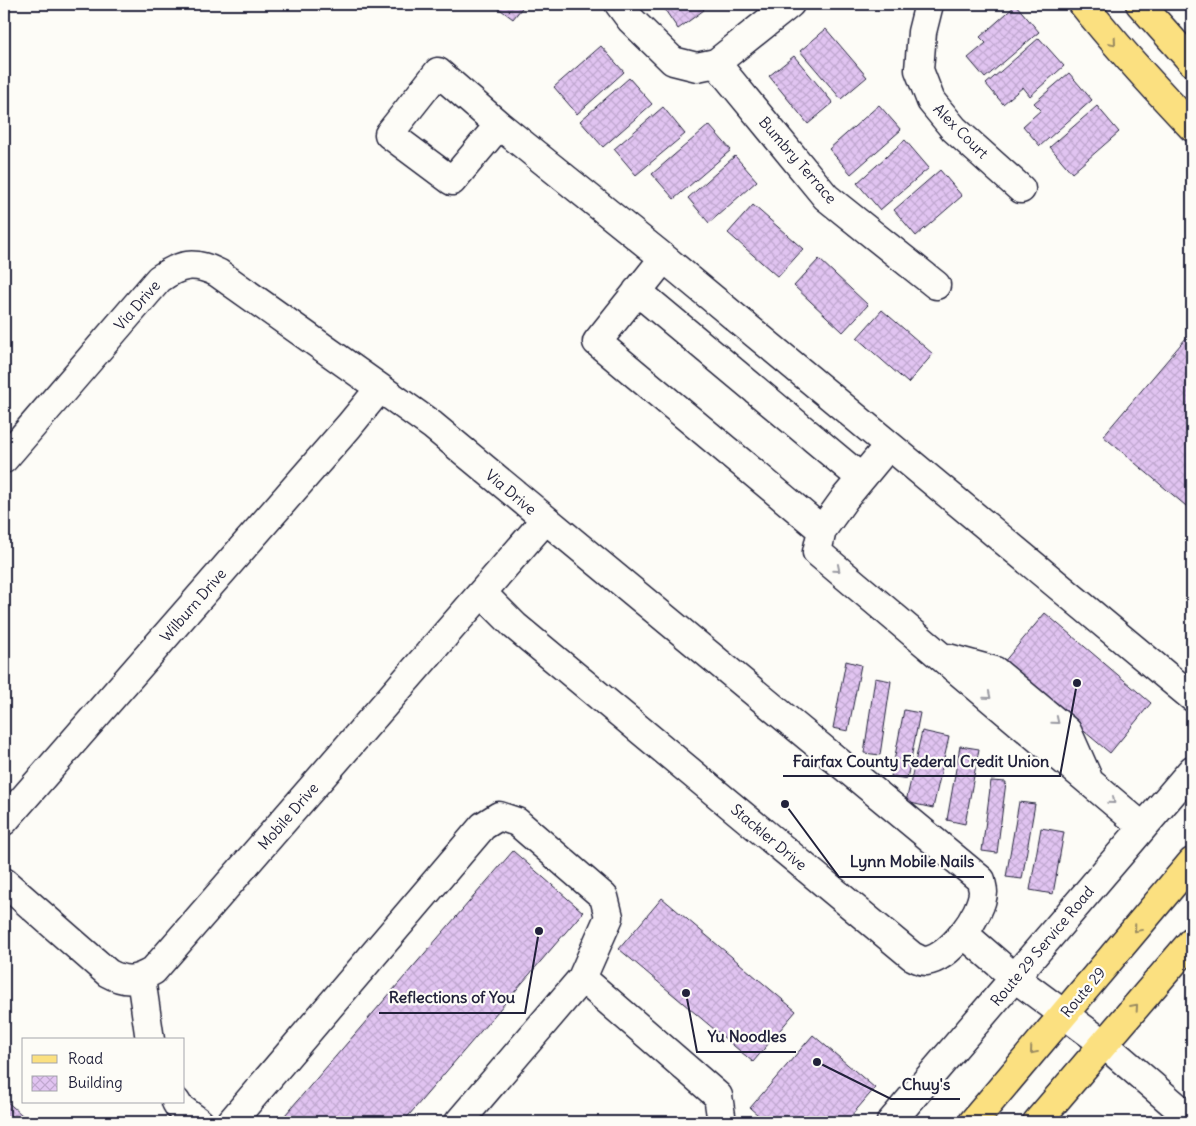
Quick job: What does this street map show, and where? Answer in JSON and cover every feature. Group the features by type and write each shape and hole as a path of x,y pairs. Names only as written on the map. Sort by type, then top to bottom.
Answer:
{"main road":[{"path":"1083,4 1156,90 1192,127"},
{"path":"1140,4 1192,62"},
{"name":"Route 29","path":"973,1122 1192,862"},
{"path":"1037,1122 1192,941"}],"street":[{"path":"619,4 631,20 673,61 697,67 716,63 790,4"},
{"name":"Alex Court","path":"929,4 922,32 919,70 931,101 954,129 1022,188"},
{"name":"Bumbry Terrace","path":"716,63 826,197 936,285"},
{"path":"499,125 664,258 1192,697"},
{"path":"664,258 596,342 822,530"},
{"name":"Via Drive","path":"4,459 159,279 173,269 189,265 206,267 218,273 432,425 980,880 983,892 974,920 964,934"},
{"path":"637,291 861,478"},
{"name":"Wilburn Drive","path":"4,821 349,426 380,388"},
{"path":"890,445 861,478 822,530 817,552 1143,827"},
{"name":"Mobile Drive","path":"141,978 153,971 545,520"},
{"name":"Stackler Drive","path":"482,594 515,626 912,956 926,961 934,958 964,934"},
{"name":"Route 29 Service Road","path":"891,1122 1192,770"},
{"path":"231,1122 483,826 499,816 517,822 604,896 609,917 582,978 459,1122"},
{"path":"4,882 108,973 118,978 129,980 141,978 150,1038"},
{"path":"964,934 1015,978 1104,1044 1192,1120"},
{"path":"582,978 718,1096 722,1122"},
{"path":"178,1104 199,1122"}],"building":[{"path":"493,4 525,4 513,19"},
{"path":"661,4 700,4 704,10 678,29"},
{"path":"1016,5 1039,32 985,78 968,58 986,43 980,37"},
{"path":"826,29 867,77 841,99 800,51"},
{"path":"1039,38 1064,66 1030,96 1023,87 1003,104 986,84"},
{"path":"601,46 624,72 577,114 554,87"},
{"path":"794,56 833,103 808,124 769,76"},
{"path":"1069,73 1092,100 1040,146 1023,126 1041,110 1034,103"},
{"path":"629,78 652,104 603,147 580,121"},
{"path":"879,105 901,130 851,174 829,149"},
{"path":"1097,106 1119,132 1072,173 1050,147"},
{"path":"663,107 685,134 636,175 614,149"},
{"path":"709,125 731,150 674,199 652,174"},
{"path":"905,140 929,168 880,210 857,183"},
{"path":"735,156 757,181 709,223 688,198"},
{"path":"940,170 962,196 916,236 894,210"},
{"path":"753,205 803,249 778,277 728,233"},
{"path":"819,259 868,305 843,332 794,286"},
{"path":"882,310 933,354 908,383 857,338"},
{"path":"1192,331 1192,511 1103,436"},
{"path":"1045,613 1151,703 1110,753 1003,663"},
{"path":"846,661 861,665 848,731 833,728"},
{"path":"875,678 891,681 880,755 864,753"},
{"path":"904,710 920,713 907,779 891,776"},
{"path":"922,731 949,737 933,808 906,802"},
{"path":"960,746 979,749 965,824 947,820"},
{"path":"991,781 1006,782 997,853 982,851"},
{"path":"1019,802 1035,804 1022,879 1006,877"},
{"path":"1041,828 1064,832 1053,894 1030,890"},
{"path":"513,851 583,912 403,1122 279,1122"},
{"path":"662,898 796,1011 753,1062 619,949"},
{"path":"813,1035 875,1088 846,1122 766,1122 750,1108"},
{"path":"4,1099 30,1122 4,1122"}],"place":[{"name":"Fairfax County Federal Credit Union","path":"1077,683"},
{"name":"Lynn Mobile Nails","path":"785,804"},
{"name":"Reflections of You","path":"539,931"},
{"name":"Yu Noodles","path":"686,993"},
{"name":"Chuy's","path":"817,1062"}]}
